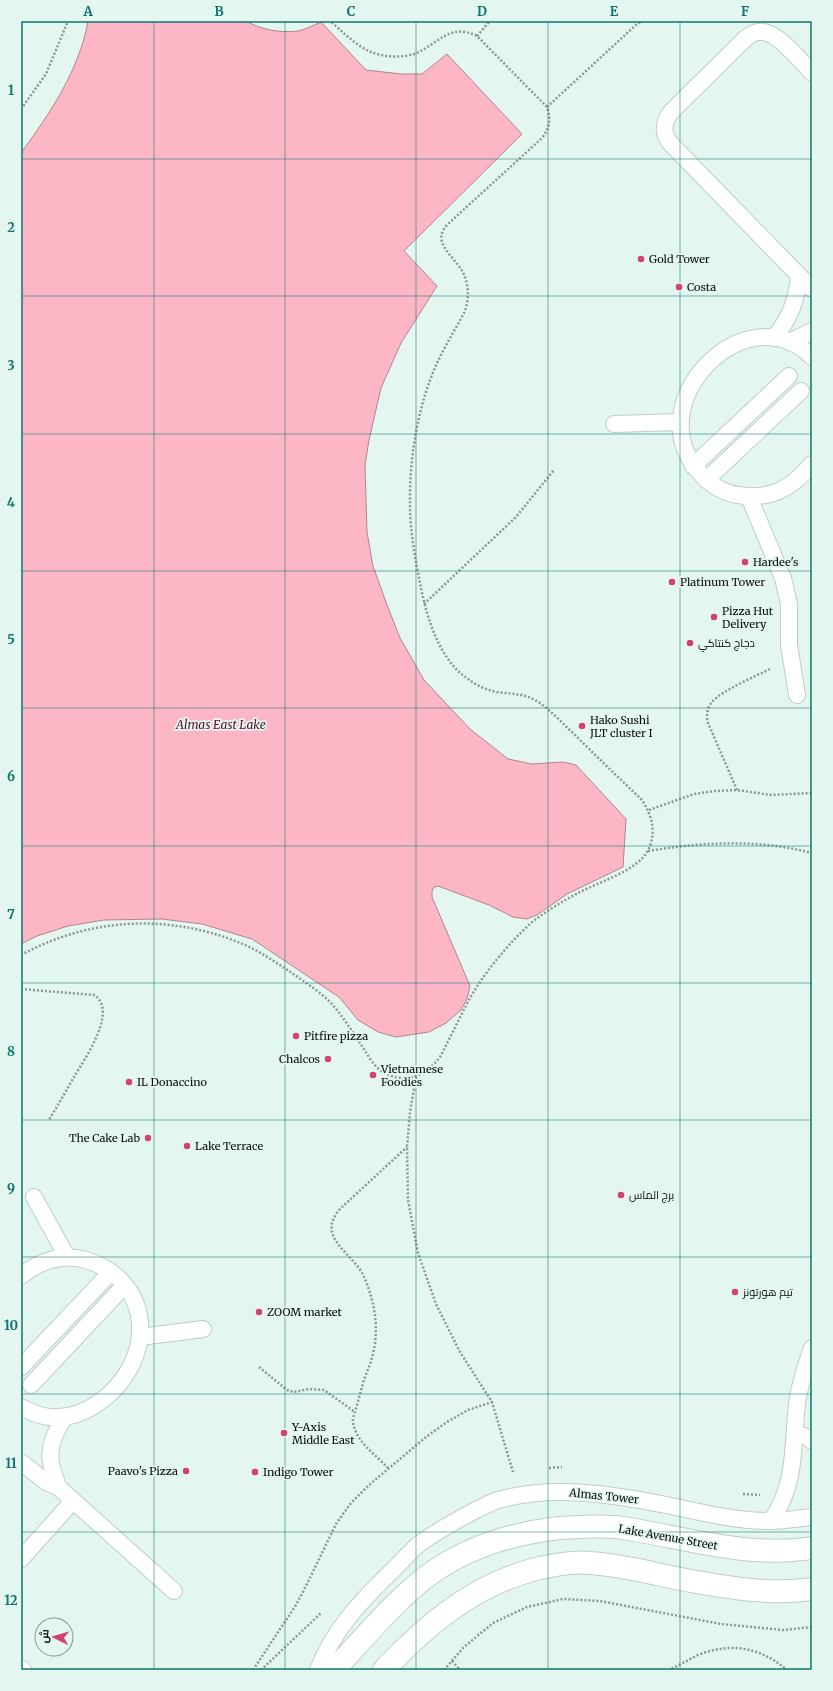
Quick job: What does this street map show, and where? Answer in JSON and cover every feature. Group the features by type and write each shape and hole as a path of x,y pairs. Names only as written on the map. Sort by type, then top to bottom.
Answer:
{"street":[{"name":"Lake Avenue Street","path":"334,1670 398,1601 431,1574 468,1552 507,1537 548,1530 585,1526 622,1528 721,1546 763,1551 812,1548"},
{"path":"384,1670 419,1636 449,1611 482,1589 518,1574 556,1564 588,1563 620,1566 652,1574 714,1585 760,1591 812,1589"}],"lane":[{"path":"812,73 772,34 754,32 746,38 671,112 666,119 664,127 665,136 670,143 812,289"},
{"path":"781,340 784,325 792,310 798,293 799,276"},
{"path":"781,340 812,331"},
{"path":"812,357 806,351 781,340 759,338 744,340 731,346 711,359 695,379 684,400 680,422 681,438 685,452 693,466 706,480 719,489 734,495 749,497 768,495 786,489 803,475 812,464"},
{"path":"693,466 790,376"},
{"path":"706,480 801,391"},
{"path":"614,424 680,422"},
{"path":"749,497 787,590 790,617 790,659 797,695"},
{"path":"34,1197 67,1257"},
{"path":"21,1276 31,1268 48,1260 67,1257 83,1259 98,1264 111,1272 125,1285 134,1301 140,1319 140,1337 136,1355 128,1372 112,1393 80,1413 65,1417 50,1417 28,1411 21,1422"},
{"path":"21,1367 111,1272"},
{"path":"31,1385 125,1285"},
{"path":"140,1337 203,1329"},
{"path":"771,1521 782,1502 790,1481 797,1403 804,1372 812,1348"},
{"path":"58,1487 51,1464 51,1451 58,1427 65,1417"},
{"path":"795,1433 806,1437 812,1442"},
{"path":"21,1462 46,1482 58,1487 174,1591"},
{"name":"Almas Tower","path":"318,1670 330,1643 345,1622 382,1581 419,1545 457,1519 497,1500 544,1492 586,1492 627,1497 701,1514 736,1519 771,1521 812,1517"},
{"path":"21,1559 74,1502"}],"path":[{"path":"21,109 46,74 68,21"},
{"path":"21,955 46,943 84,930 125,923 166,924 207,931 245,944 264,954 319,992 340,1014 373,1062 381,1071 392,1077 404,1079 416,1077 434,1066 469,999 508,946 532,923 554,907 579,892 631,869 641,861 648,851 652,837 653,824 649,810 642,799 544,706 522,695 498,692 475,684 456,669 441,649 431,626 424,604 415,554 410,506 411,458 421,410 434,371 464,312 468,290 462,270 441,242 441,235 443,229 448,224 542,138 549,129 550,118 547,107 477,36 466,32 454,31 413,55 406,56 380,54 364,49 330,21"},
{"path":"477,36 490,21"},
{"path":"547,107 637,24 643,21"},
{"path":"424,604 516,517 554,470"},
{"path":"737,790 708,723 706,715 708,708 718,696 790,659"},
{"path":"649,810 694,794 737,790 771,796 812,793"},
{"path":"648,851 687,844 726,843 766,845 812,853"},
{"path":"21,989 94,995 99,998 102,1003 102,1022 95,1043 49,1120"},
{"path":"416,1077 410,1112 407,1147 408,1200 418,1253 436,1304 460,1352 492,1402 513,1472"},
{"path":"388,1468 354,1432 353,1418 374,1354 376,1328 373,1301 364,1277 333,1238 330,1226 333,1216 340,1208 407,1147"},
{"path":"260,1367 281,1386 288,1390 294,1392 309,1389 324,1390 355,1412"},
{"path":"253,1670 306,1586 336,1524 351,1503 388,1468 426,1436 446,1422 468,1410 492,1402"},
{"path":"444,1670 464,1647 493,1623 527,1607 563,1599 600,1601 721,1624 783,1630 812,1627"},
{"path":"261,1670 324,1610"},
{"path":"668,1670 697,1656 720,1648 740,1648 761,1652 778,1662 787,1670"},
{"path":"452,1661 460,1670"}],"water":[{"name":"Almas East Lake","path":"88,21 246,21 265,29 285,32 298,31 321,22 366,70 401,74 422,74 447,54 522,134 404,251 437,286 401,343 381,388 365,465 367,532 373,566 387,605 400,638 424,680 470,729 508,759 532,764 563,762 576,765 626,819 623,867 567,894 537,915 527,919 513,917 489,905 438,886 434,887 432,897 470,986 467,999 461,1010 446,1023 429,1032 396,1037 378,1032 358,1020 339,997 252,939 202,924 162,919 104,920 68,926 37,936 21,944 21,153 53,107 62,91 78,57"}],"place":[{"name":"Gold Tower","path":"641,259"},
{"name":"Costa","path":"679,287"},
{"name":"Hardee's","path":"745,562"},
{"name":"Platinum Tower","path":"672,582"},
{"name":"Pizza Hut Delivery","path":"714,617"},
{"name":"دجاج كنتاكي","path":"690,643"},
{"name":"Hako Sushi JLT cluster I","path":"582,726"},
{"name":"Pitfire pizza","path":"296,1036"},
{"name":"Chalcos","path":"328,1059"},
{"name":"Vietnamese Foodies","path":"373,1075"},
{"name":"IL Donaccino","path":"129,1082"},
{"name":"The Cake Lab","path":"148,1138"},
{"name":"Lake Terrace","path":"187,1146"},
{"name":"برج الماس","path":"621,1195"},
{"name":"تيم هورتونز","path":"735,1292"},
{"name":"ZOOM market","path":"259,1312"},
{"name":"Y-Axis Middle East","path":"284,1433"},
{"name":"Paavo's Pizza","path":"186,1471"},
{"name":"Indigo Tower","path":"255,1472"}]}
